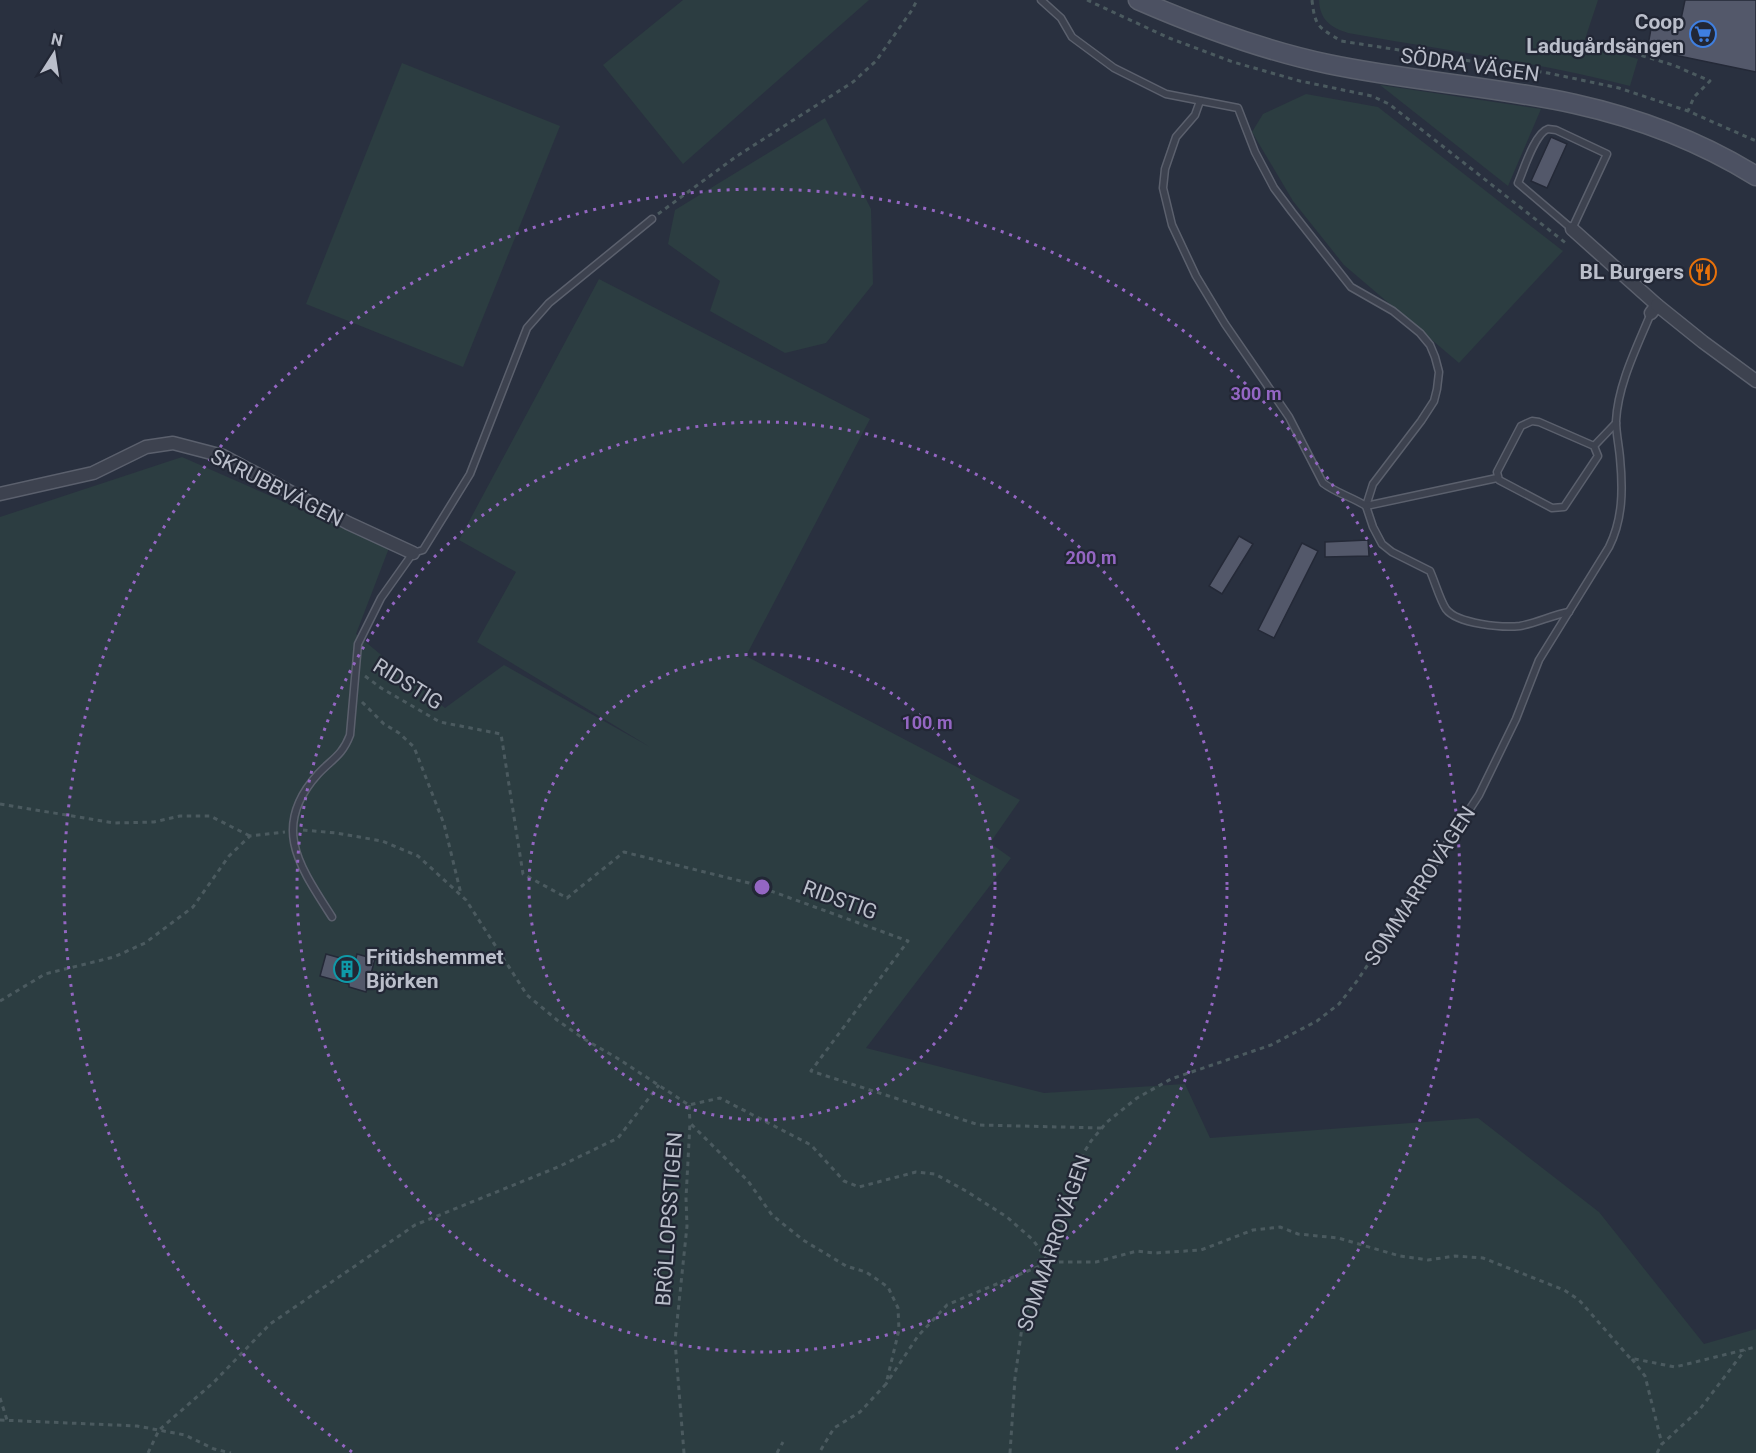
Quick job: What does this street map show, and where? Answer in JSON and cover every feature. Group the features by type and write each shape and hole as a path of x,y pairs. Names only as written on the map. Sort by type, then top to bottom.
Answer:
{"main road":[{"name":"SÖDRA VÄGEN","path":"1138,0 1237,39 1326,64 1536,97 1606,112 1667,132 1756,176"}],"street":[{"path":"1572,229 1654,309 1756,381"},
{"name":"SKRUBBVÄGEN","path":"0,494 93,473 146,447 173,443 223,456 348,523 413,553"}],"lane":[{"path":"1041,0 1061,18 1072,37 1114,68 1166,94 1238,108 1255,152 1274,188 1351,287 1393,311 1414,327 1430,345 1439,372 1434,401 1373,484 1366,506 1373,528 1382,544 1392,552 1430,571 1444,607 1452,615 1465,620 1502,626 1520,626 1569,612"},
{"path":"1200,101 1195,115 1176,137 1165,169 1163,188 1172,225 1196,276 1225,324 1289,417 1323,483 1366,506 1497,478 1552,508 1560,508 1564,507 1598,456 1594,446 1539,422 1526,422 1521,426 1497,472 1497,478"},
{"path":"1548,129 1556,130 1607,154 1572,229 1518,183 1542,131 1548,129"},
{"path":"332,916 302,867 295,850 292,825 298,804 318,774 345,748 350,735 358,644 376,607 413,553 423,550 470,474 527,328 549,303 652,219"},
{"name":"SOMMARROVÄGEN","path":"1382,943 1479,795 1516,719 1534,670 1617,531 1622,493 1616,423 1622,387 1654,309"},
{"path":"1594,446 1616,423"}],"path":[{"path":"652,219 737,156 853,82 876,61 917,0"},
{"path":"1087,0 1138,25 1222,58 1300,81 1372,96 1389,104 1566,244"},
{"path":"1312,0 1317,25 1341,41 1548,73 1619,88 1688,111 1756,141"},
{"path":"1607,45 1672,65 1710,81 1694,97 1688,111"},
{"name":"RIDSTIG","path":"356,669 381,688 440,722 501,734 523,874 567,898 624,852 749,883 908,941 811,1071 979,1125 1102,1128"},
{"path":"353,693 384,724 399,733 414,747 444,824 462,896"},
{"path":"0,804 114,823 154,822 180,816 210,816 250,836 304,830 336,833 382,841 418,856 462,896 526,995 584,1039 689,1105 720,1098 811,1145 844,1180 859,1187 916,1172 935,1174 1007,1217 1033,1240 1050,1262"},
{"path":"0,1001 45,974 114,957 145,943 193,907 230,856 250,836"},
{"name":"SOMMARROVÄGEN","path":"1010,1453 1015,1378 1023,1320 1050,1262 1083,1155 1102,1128 1137,1098 1171,1079 1271,1046 1317,1021 1339,1004 1382,943"},
{"path":"148,1453 159,1430 214,1382 270,1324 415,1225 558,1167 618,1138 659,1085"},
{"path":"689,1105 690,1123"},
{"name":"BRÖLLOPSSTIGEN","path":"690,1123 748,1181 772,1215 803,1240 846,1266 866,1272 888,1287 898,1308 899,1330 886,1384 860,1412 834,1428 819,1453"},
{"name":"BRÖLLOPSSTIGEN","path":"684,1453 675,1341 687,1226 686,1198 690,1123"},
{"path":"886,1384 918,1336 947,1305 1050,1262 1096,1262 1137,1251 1155,1253 1201,1250 1253,1230 1280,1227 1298,1234 1338,1238 1400,1256 1428,1260 1455,1256 1483,1258 1564,1290 1579,1300 1645,1376 1662,1444"},
{"path":"1630,1358 1675,1367 1756,1347"},
{"path":"1657,1453 1662,1444 1700,1409 1746,1349"},
{"path":"0,1398 7,1420"},
{"path":"0,1420 137,1426 185,1435 214,1449 231,1453"},
{"path":"777,1453 783,1442"}],"shaded area":[{"path":"683,0 869,0 683,164 603,65"},
{"path":"1319,0 1598,0 1584,42 1638,59 1630,86 1525,63 1348,33 1327,22 1321,13"},
{"path":"402,63 560,126 463,367 306,304"},
{"path":"1380,85 1541,109 1508,186"},
{"path":"1306,94 1378,107 1563,251 1459,363 1344,265 1293,201 1252,132 1263,114"},
{"path":"825,118 871,209 873,284 826,343 785,353 710,311 720,281 668,244 675,210"},
{"path":"599,279 870,419 746,656 1020,800 990,843 1011,858 866,1048 1044,1093 1185,1084 1210,1138 1478,1118 1599,1212 1704,1344 1756,1329 1756,1453 0,1453 0,517 182,457 389,548 356,634 445,708 504,665 650,747 477,642 516,572 459,540"}],"building":[{"name":"Coop Ladugårdsängen","path":"1685,0 1756,0 1756,72 1674,55 1675,51 1648,45 1653,18 1680,24"},
{"path":"1551,137 1567,144 1547,188 1531,181"},
{"path":"1239,536 1253,544 1222,594 1209,586"},
{"path":"1368,540 1369,556 1325,557 1325,542"},
{"path":"1302,543 1318,551 1274,638 1258,630"},
{"name":"Fritidshemmet Björken","path":"326,954 355,962 357,954 375,959 366,992 349,987 349,984 320,976"}],"place":[{"name":"Coop Ladugårdsängen","path":"1703,34"},
{"name":"BL Burgers","path":"1703,272"},
{"name":"Fritidshemmet Björken","path":"347,969"}]}
